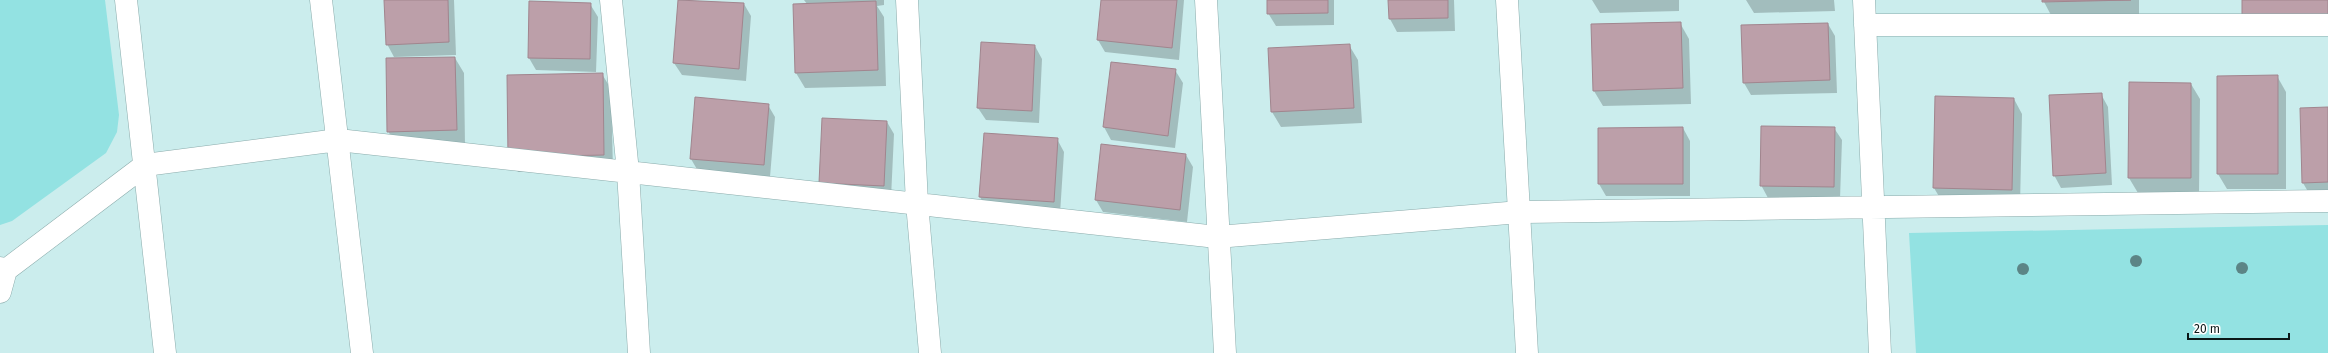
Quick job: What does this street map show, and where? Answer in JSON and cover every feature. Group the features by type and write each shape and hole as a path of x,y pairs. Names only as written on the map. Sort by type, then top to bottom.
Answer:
{"street":[{"path":"126,0 165,353"},
{"path":"321,0 362,353"},
{"path":"611,0 628,172 638,353"},
{"path":"907,0 917,203 930,353"},
{"path":"1206,0 1217,236 1225,353"},
{"path":"1507,0 1527,353"},
{"path":"1864,0 1880,353"},
{"path":"1865,25 2328,25"},
{"path":"0,292 3,269 145,165 338,140 1217,236 1520,212 2328,201"}],"shaded area":[{"path":"0,0 105,0 119,115 117,132 106,153 12,221 0,225"},
{"path":"2328,225 2328,353 1916,353 1909,233"}],"building":[{"path":"384,0 448,0 449,42 386,45"},
{"path":"678,0 744,3 739,69 673,63"},
{"path":"1101,0 1177,0 1172,48 1097,40"},
{"path":"1267,0 1328,0 1328,13 1267,14"},
{"path":"1388,0 1448,0 1448,18 1389,19"},
{"path":"2042,0 2131,0 2042,2"},
{"path":"2242,0 2328,0 2328,21 2242,15"},
{"path":"529,1 591,3 590,59 528,58"},
{"path":"876,1 878,70 795,73 793,4"},
{"path":"1681,22 1683,88 1593,91 1591,24"},
{"path":"1828,23 1830,80 1743,83 1741,25"},
{"path":"981,42 1035,45 1032,111 977,108"},
{"path":"1350,44 1354,108 1271,112 1268,48"},
{"path":"455,57 457,130 387,132 386,58"},
{"path":"1111,62 1176,69 1168,136 1103,127"},
{"path":"603,73 604,155 508,157 507,75"},
{"path":"2278,75 2278,174 2217,174 2217,76"},
{"path":"2129,82 2191,83 2191,178 2128,178"},
{"path":"2102,93 2106,173 2053,176 2049,95"},
{"path":"1935,96 2014,98 2012,190 1933,188"},
{"path":"695,97 769,104 764,165 690,159"},
{"path":"2328,107 2328,182 2302,183 2300,108"},
{"path":"822,118 887,121 884,186 819,183"},
{"path":"1761,126 1835,127 1834,187 1760,186"},
{"path":"1683,127 1683,184 1598,184 1598,128"},
{"path":"984,133 1058,138 1054,202 979,197"},
{"path":"1101,144 1186,154 1180,210 1095,200"}]}
